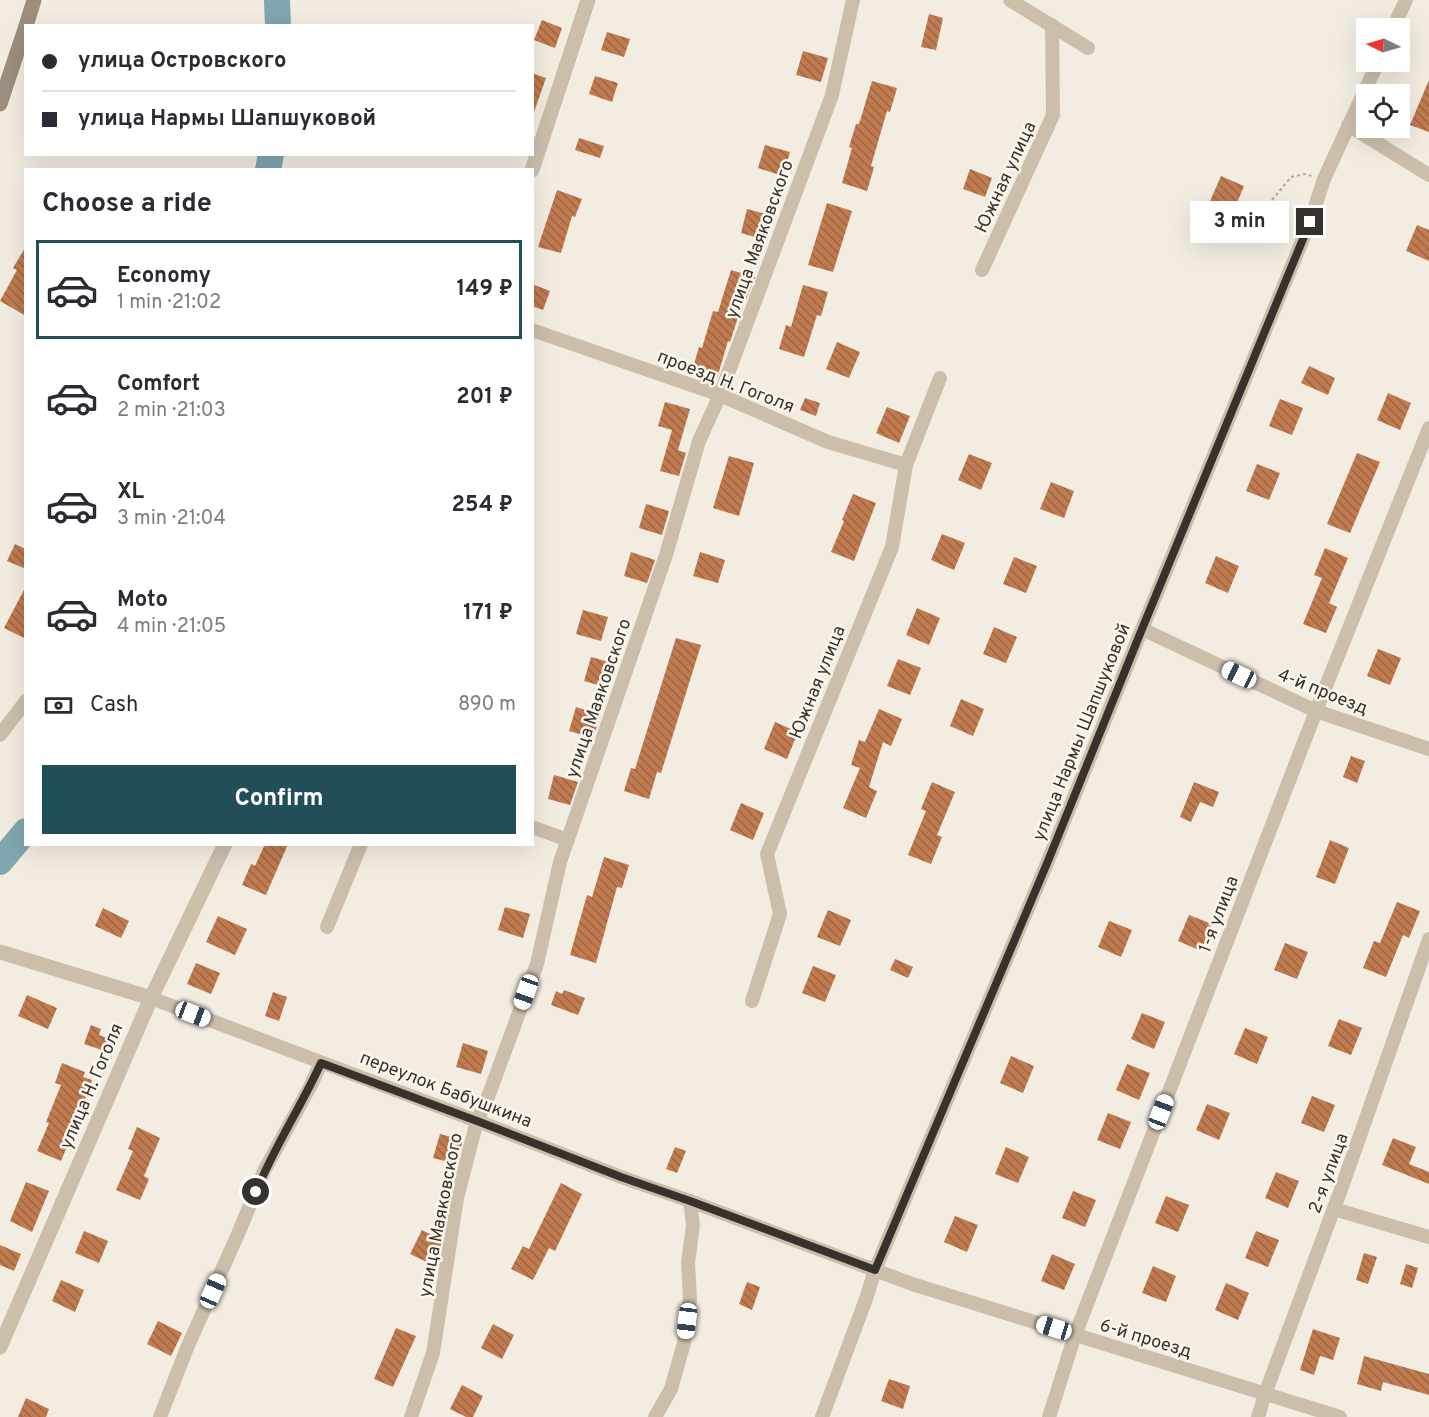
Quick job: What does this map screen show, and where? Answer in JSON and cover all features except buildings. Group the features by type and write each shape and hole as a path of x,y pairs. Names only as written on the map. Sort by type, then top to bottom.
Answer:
{"main road":[{"path":"27,24 34,0"},
{"path":"0,104 24,32"}],"street":[{"path":"533,168 588,0"},
{"name":"улица Маяковского","path":"411,1417 433,1353 457,1198 477,1121 537,964 560,862 666,555 699,441 720,395 832,95 854,0"},
{"path":"1010,0 1088,48"},
{"path":"1398,18 1406,0"},
{"name":"Южная улица","path":"982,270 1053,115 1052,25"},
{"name":"улица Нармы Шапшуковой","path":"822,1417 875,1270 1048,861 1310,222 1324,179 1373,72"},
{"path":"1348,125 1429,175"},
{"name":"проезд Н. Гоголя","path":"534,331 720,395 828,442 906,465"},
{"name":"Южная улица","path":"752,1001 780,914 766,854 892,547 906,465 940,378"},
{"name":"1-я улица","path":"1049,1417 1075,1335 1316,711 1429,428"},
{"name":"4-й проезд","path":"1142,629 1316,711 1429,749"},
{"path":"0,735 24,704"},
{"path":"534,828 568,840"},
{"name":"улица Н. Гоголя","path":"0,1347 151,998 224,846"},
{"path":"327,927 360,846"},
{"name":"2-я улица","path":"1258,1417 1429,939"},
{"name":"переулок Бабушкина","path":"0,952 151,998 621,1177 875,1270"},
{"path":"160,1417 187,1348 264,1171 321,1063"},
{"path":"656,1417 671,1389 684,1343 690,1299 688,1263 693,1225 690,1201"},
{"path":"1334,1209 1429,1237"},
{"name":"6-й проезд","path":"875,1270 912,1284 1340,1417"}],"path":[{"path":"1272,200 1291,177 1305,174 1324,179"}],"waterway":[{"path":"277,0 278,24"},
{"path":"268,168 271,156"},
{"path":"0,862 24,833"}],"route":[{"path":"256,1192 264,1171 321,1063 875,1270 1048,861 1310,222"}]}
